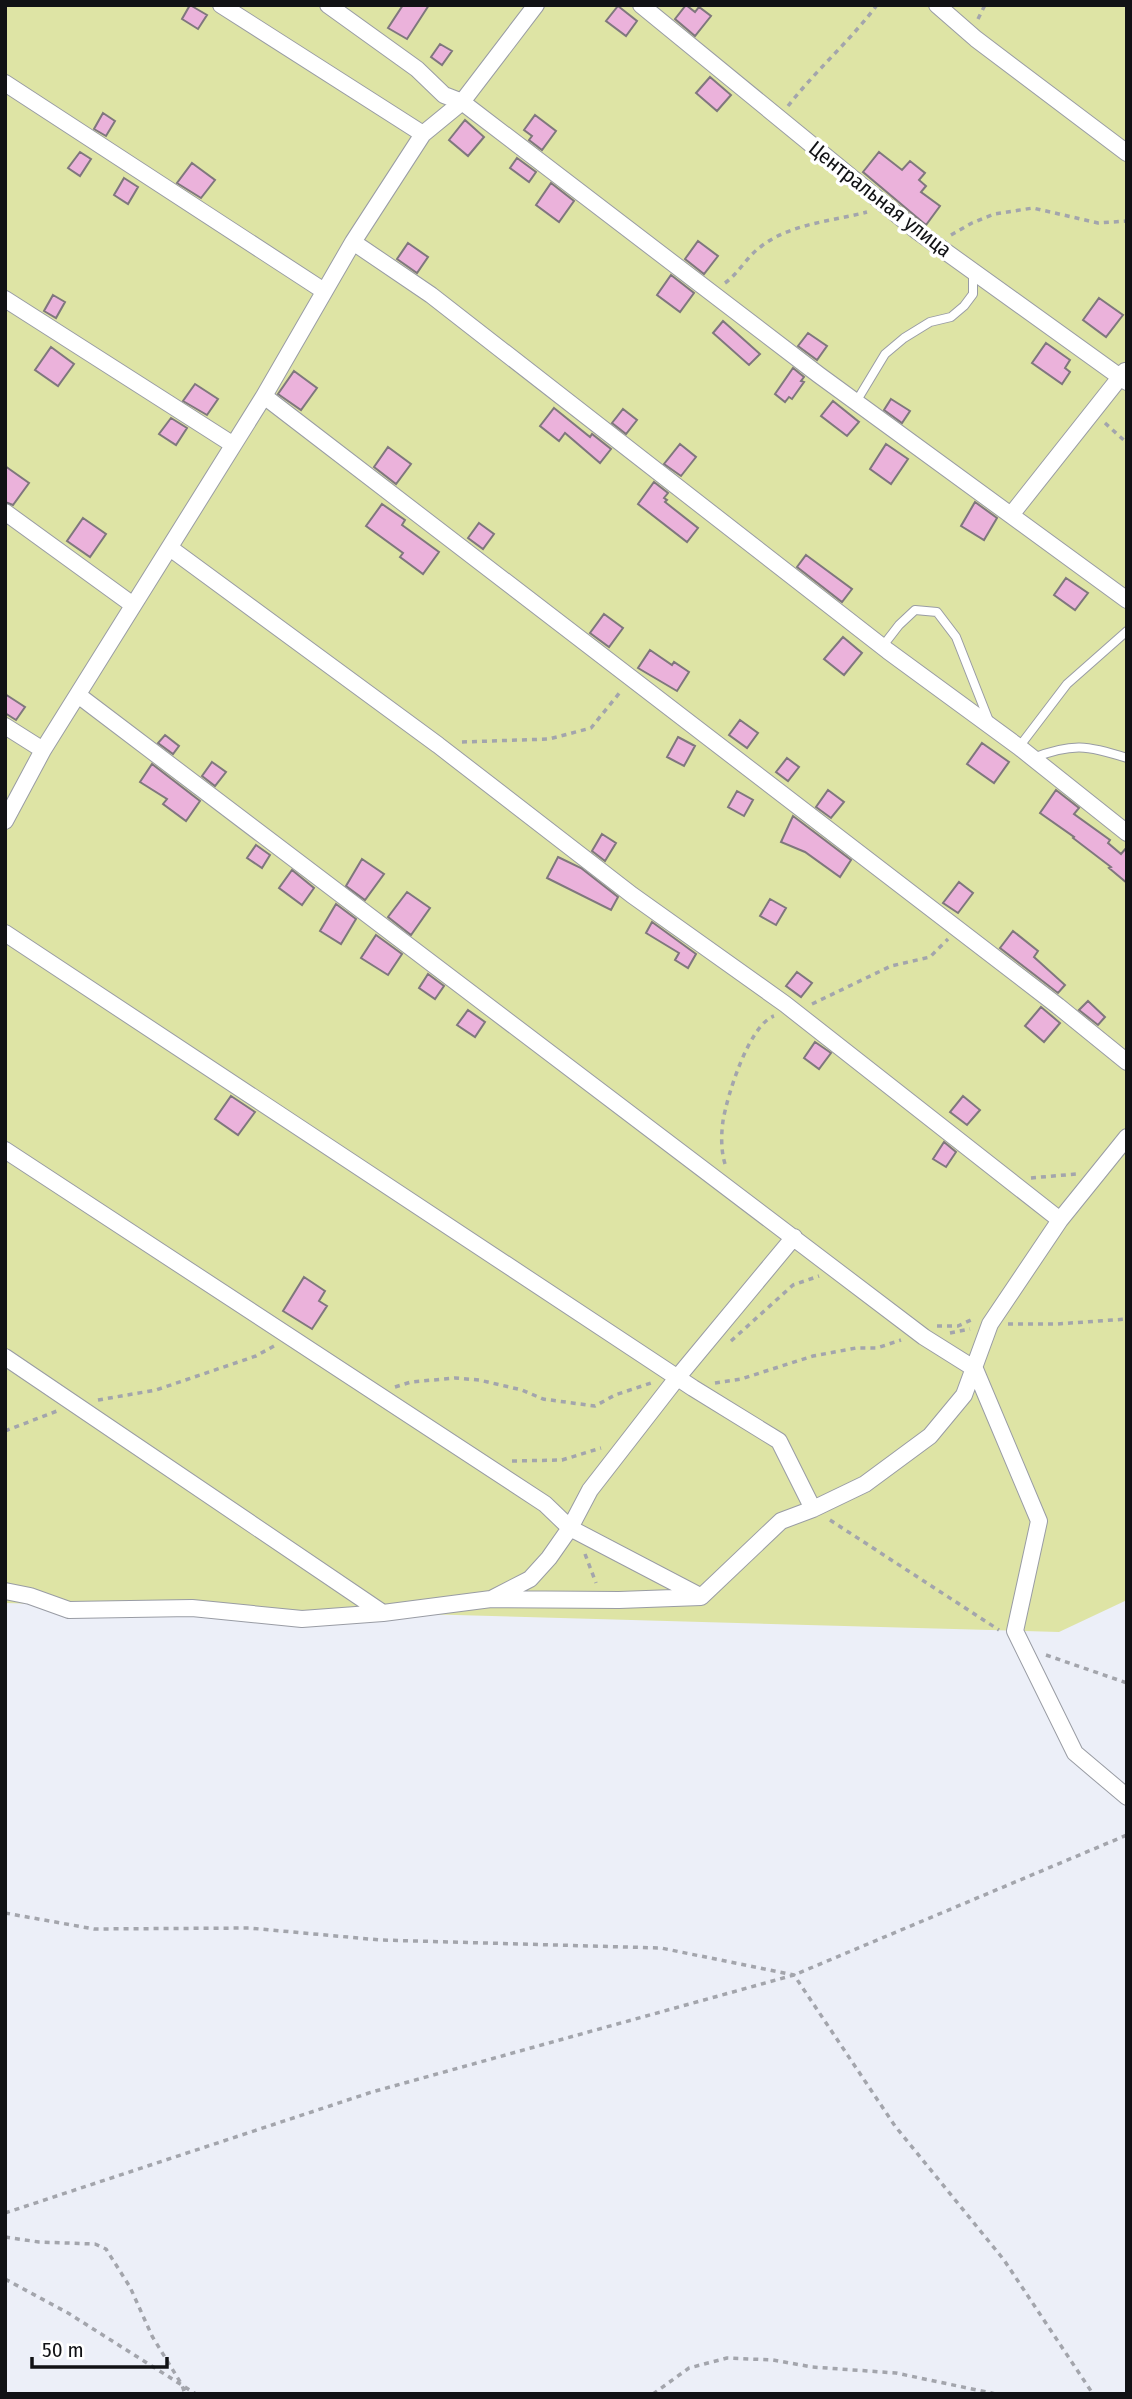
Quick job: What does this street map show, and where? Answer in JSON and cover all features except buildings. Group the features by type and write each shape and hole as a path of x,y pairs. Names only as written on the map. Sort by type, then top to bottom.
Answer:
{"street":[{"path":"221,5 423,134"},
{"path":"328,5 417,69 444,95 462,102 856,402 1127,600"},
{"path":"5,821 43,750 264,396 353,242 423,134 462,102 536,5"},
{"name":"Центральная улица","path":"641,5 934,243 1125,376"},
{"path":"937,5 976,39 1127,153"},
{"path":"5,83 324,290"},
{"path":"353,242 430,295 882,647 1019,747 1127,833"},
{"path":"5,299 232,444"},
{"path":"1012,515 1125,376"},
{"path":"264,396 1127,1062"},
{"path":"5,512 133,605"},
{"path":"170,548 438,746 632,895 792,1010 1060,1220"},
{"path":"78,695 901,1320 975,1369 1039,1521 1015,1630 1075,1753 1127,1797"},
{"path":"5,726 43,750"},
{"path":"5,933 692,1388 779,1441 813,1509"},
{"path":"5,1591 69,1610 192,1608 302,1619 383,1613 491,1600 701,1597 781,1521 865,1484 930,1436 964,1395 975,1369 985,1320 1127,1137"},
{"path":"5,1150 545,1504 570,1528 701,1597"},
{"path":"491,1600 530,1579 570,1528 590,1490 677,1378 794,1237"},
{"path":"5,1357 383,1613"}],"lane":[{"path":"856,402 885,354 930,322 951,317 964,306 972,294 973,271"},
{"path":"882,647 915,610 937,612 956,637 992,727"},
{"path":"1019,747 1067,684 1127,631"},
{"path":"1033,758 1058,748 1091,746 1127,758"}],"path":[{"path":"782,121 788,106 802,88 863,25 877,5"},
{"path":"707,290 720,287 729,281 749,256 778,235 799,226 889,208"},
{"path":"934,243 994,214 1033,208 1098,223 1127,221"},
{"path":"1093,413 1127,443"},
{"path":"438,746 469,740 549,739 591,728 632,679"},
{"path":"734,1193 722,1153 723,1121 750,1041 769,1018 817,1003 891,966 930,957 959,930"},
{"path":"1008,1179 1058,1174 1097,1174"},
{"path":"727,1345 793,1285 823,1275 848,1279"},
{"path":"901,1320 926,1326 958,1326 985,1320 1057,1324 1127,1319"},
{"path":"692,1388 741,1379 813,1356 856,1348 877,1348 985,1320"},
{"path":"5,1431 75,1405 156,1390 256,1356 292,1338"},
{"path":"377,1393 411,1382 455,1378 479,1380 522,1390 543,1399 595,1406 644,1384 677,1378"},
{"path":"502,1460 562,1460 602,1448 611,1441"},
{"path":"813,1509 1023,1646 1127,1683"},
{"path":"570,1528 585,1553 603,1600"},
{"path":"5,2213 372,2092 794,1975 1127,1835"},
{"path":"5,1913 94,1929 249,1928 380,1940 661,1948 794,1975 895,2126 1004,2260 1094,2394"},
{"path":"5,2237 40,2242 95,2244 106,2249 130,2287 152,2336 185,2394"},
{"path":"5,2279 68,2314 196,2394"},
{"path":"653,2394 689,2368 727,2358 896,2373 996,2394"}],"green space":[{"path":"5,5 1127,5 1127,1600 1059,1632 383,1613 302,1619 192,1608 5,1603"}]}
